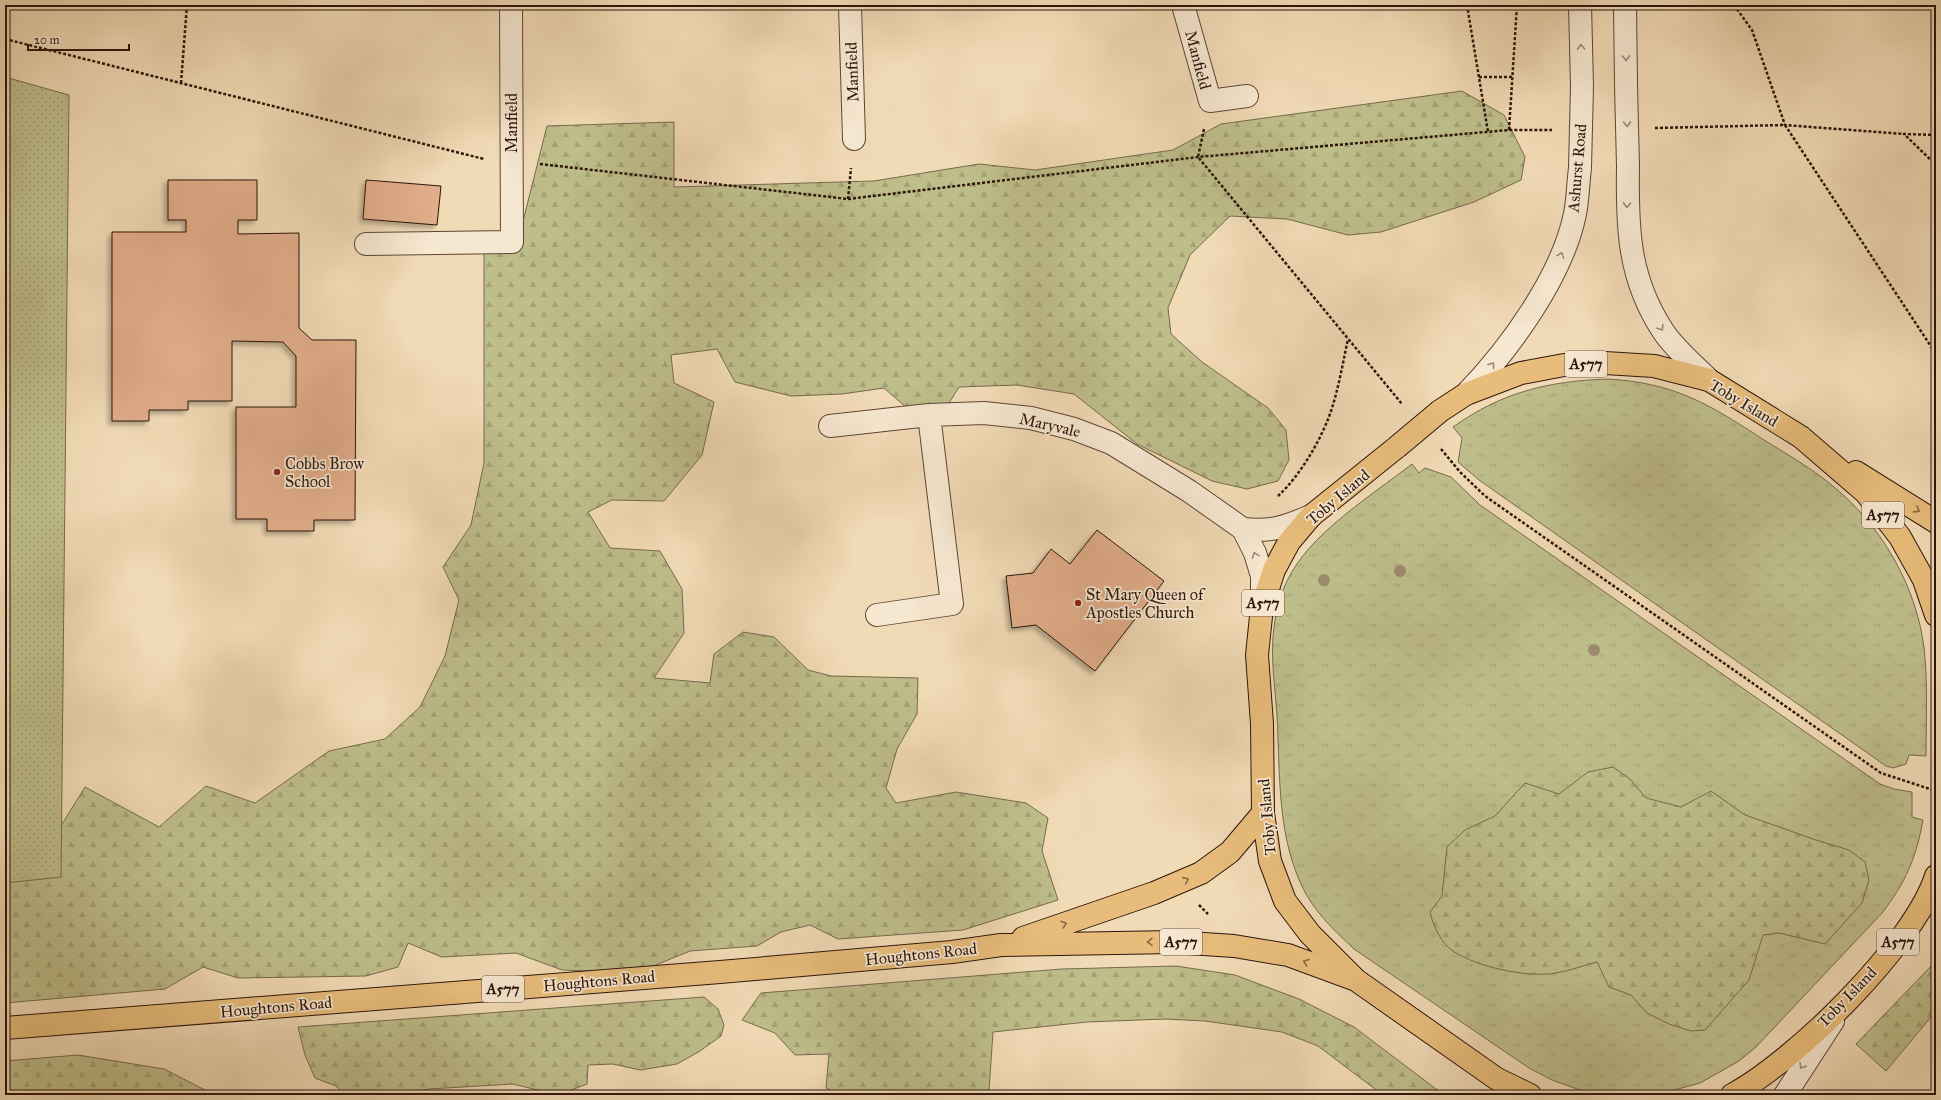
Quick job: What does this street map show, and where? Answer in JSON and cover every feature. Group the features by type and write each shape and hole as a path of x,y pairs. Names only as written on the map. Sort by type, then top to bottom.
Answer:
{"main road":[{"name":"Toby Island","path":"1530,1095 1497,1079 1356,980 1310,934 1285,901 1270,861 1263,813 1262,724 1257,655 1262,607 1274,570 1289,542 1311,516 1440,411 1466,394 1521,373 1564,365 1605,362 1654,366 1709,380 1801,437 1866,493 1900,536 1924,580 1936,615"},
{"name":"A577","path":"1801,437 1936,522"},
{"name":"Houghtons Road","path":"1001,946 1154,894 1202,873 1230,852 1263,813"},
{"name":"Toby Island","path":"1732,1095 1752,1084 1792,1052 1848,999 1893,949 1922,908 1936,876"},
{"name":"Houghtons Road","path":"5,1028 720,972 952,952 1001,946 1174,942 1222,945 1288,955 1356,980"}],"street":[{"name":"Manfield","path":"366,244 512,242 511,5"},
{"name":"Manfield","path":"850,5 854,139"},
{"name":"Manfield","path":"1183,5 1210,101 1247,96"},
{"name":"Ashurst Road","path":"1466,394 1486,373 1544,293 1561,256 1574,214 1580,168 1582,86 1580,5"},
{"path":"1625,5 1628,166 1627,217 1632,257 1644,297 1663,332 1709,380"},
{"name":"Maryvale","path":"830,426 929,415 984,413 1031,418 1074,428 1111,442 1189,491 1243,529 1255,553 1262,576 1262,607"},
{"path":"877,615 952,604 929,415"},
{"name":"Maryvale","path":"1243,529 1264,531 1283,528 1311,516"},
{"path":"1785,1095 1808,1057 1848,999"}],"path":[{"path":"181,83 187,5"},
{"path":"1467,5 1488,132"},
{"path":"1509,130 1517,5"},
{"path":"1734,5 1752,30 1785,125 1936,354"},
{"path":"5,39 484,159 512,160 848,199 1198,157 1509,130 1557,130"},
{"path":"1479,77 1513,77"},
{"path":"1651,128 1785,125 1936,136"},
{"path":"1904,134 1936,165"},
{"path":"1198,157 1404,406"},
{"path":"1275,499 1291,484 1312,451 1332,408 1348,339"},
{"path":"1440,448 1460,472 1485,496 1881,773 1936,791"},
{"path":"1194,900 1213,919"}],"green space":[{"path":"5,77 69,95 61,877 5,883"},
{"path":"1462,91 1504,115 1525,157 1521,180 1474,202 1381,232 1348,235 1287,219 1230,216 1190,255 1168,308 1171,334 1202,362 1268,408 1286,430 1289,460 1278,481 1247,489 1212,481 1137,444 1074,394 1017,385 959,387 949,403 907,408 884,388 842,394 791,396 735,382 717,349 671,355 674,383 714,402 702,455 664,501 612,500 588,512 610,548 660,551 682,589 684,633 654,678 710,683 714,654 743,632 774,637 808,670 831,676 918,678 917,714 897,749 886,788 896,803 956,792 1026,803 1048,818 1042,851 1058,900 963,930 838,939 810,925 781,932 757,946 690,951 636,973 562,970 516,953 442,957 408,943 398,967 366,976 238,978 203,967 165,989 5,1003 5,865 43,855 85,787 159,827 206,786 255,803 329,751 385,739 420,707 445,656 459,600 443,567 471,525 484,463 484,249 516,249 547,126 674,122 674,187 874,181 979,164 1035,170 1173,150 1221,124"},
{"path":"1608,379 1653,385 1708,406 1813,471 1857,508 1884,543 1896,562 1914,604 1920,625 1924,647 1926,674 1926,756 1909,755 1906,764 1893,768 1886,766 1479,480 1458,462 1462,438 1453,427 1471,415 1508,397 1546,386 1566,382"},
{"path":"1412,464 1419,473 1425,468 1451,477 1480,505 1880,784 1894,789 1912,792 1912,817 1923,820 1920,834 1913,858 1904,880 1882,913 1756,1047 1739,1061 1700,1083 1656,1095 1606,1095 1580,1090 1552,1080 1529,1068 1354,949 1318,911 1301,884 1293,864 1288,844 1281,801 1272,649 1274,627 1279,603 1287,581 1297,564 1310,547 1342,517"},
{"path":"1613,767 1630,779 1646,798 1681,807 1711,791 1745,815 1849,850 1865,862 1869,880 1862,903 1825,944 1779,933 1763,935 1749,980 1705,1030 1691,1031 1669,1024 1647,1013 1631,995 1609,987 1597,962 1561,972 1531,974 1503,970 1475,962 1463,957 1449,948 1438,934 1430,912 1442,896 1447,847 1465,830 1495,816 1525,783 1559,794 1588,772"},
{"path":"1936,961 1936,1011 1886,1071 1856,1044"},
{"path":"1176,966 1235,975 1299,999 1354,1027 1444,1095 1383,1095 1318,1046 1282,1032 1205,1021 1165,1019 1087,1022 993,1032 989,1090 983,1095 841,1095 826,1088 829,1054 795,1055 775,1033 742,1020 761,993 1062,969"},
{"path":"704,997 718,1009 724,1025 721,1036 700,1051 677,1064 640,1070 613,1064 588,1065 587,1084 558,1095 513,1084 429,1089 395,1095 346,1095 336,1086 315,1078 305,1055 298,1027"},
{"path":"78,1055 164,1069 207,1091 207,1095 5,1095 5,1061"}],"building":[{"path":"168,180 257,180 257,220 238,220 238,234 299,233 299,328 312,340 356,340 355,520 314,520 314,531 267,531 267,519 236,519 236,407 296,407 296,356 283,342 232,341 232,401 188,401 188,410 149,410 149,421 112,421 112,232 186,232 186,220 168,220"},
{"path":"366,180 441,186 437,225 363,219"},
{"name":"St Mary Queen of Apostles Church","path":"1097,530 1164,581 1095,671 1036,625 1012,628 1006,576 1033,573 1051,549 1070,564"}],"place":[{"name":"Cobbs Brow School","path":"277,472"},
{"name":"St Mary Queen of Apostles Church","path":"1078,603"}]}
